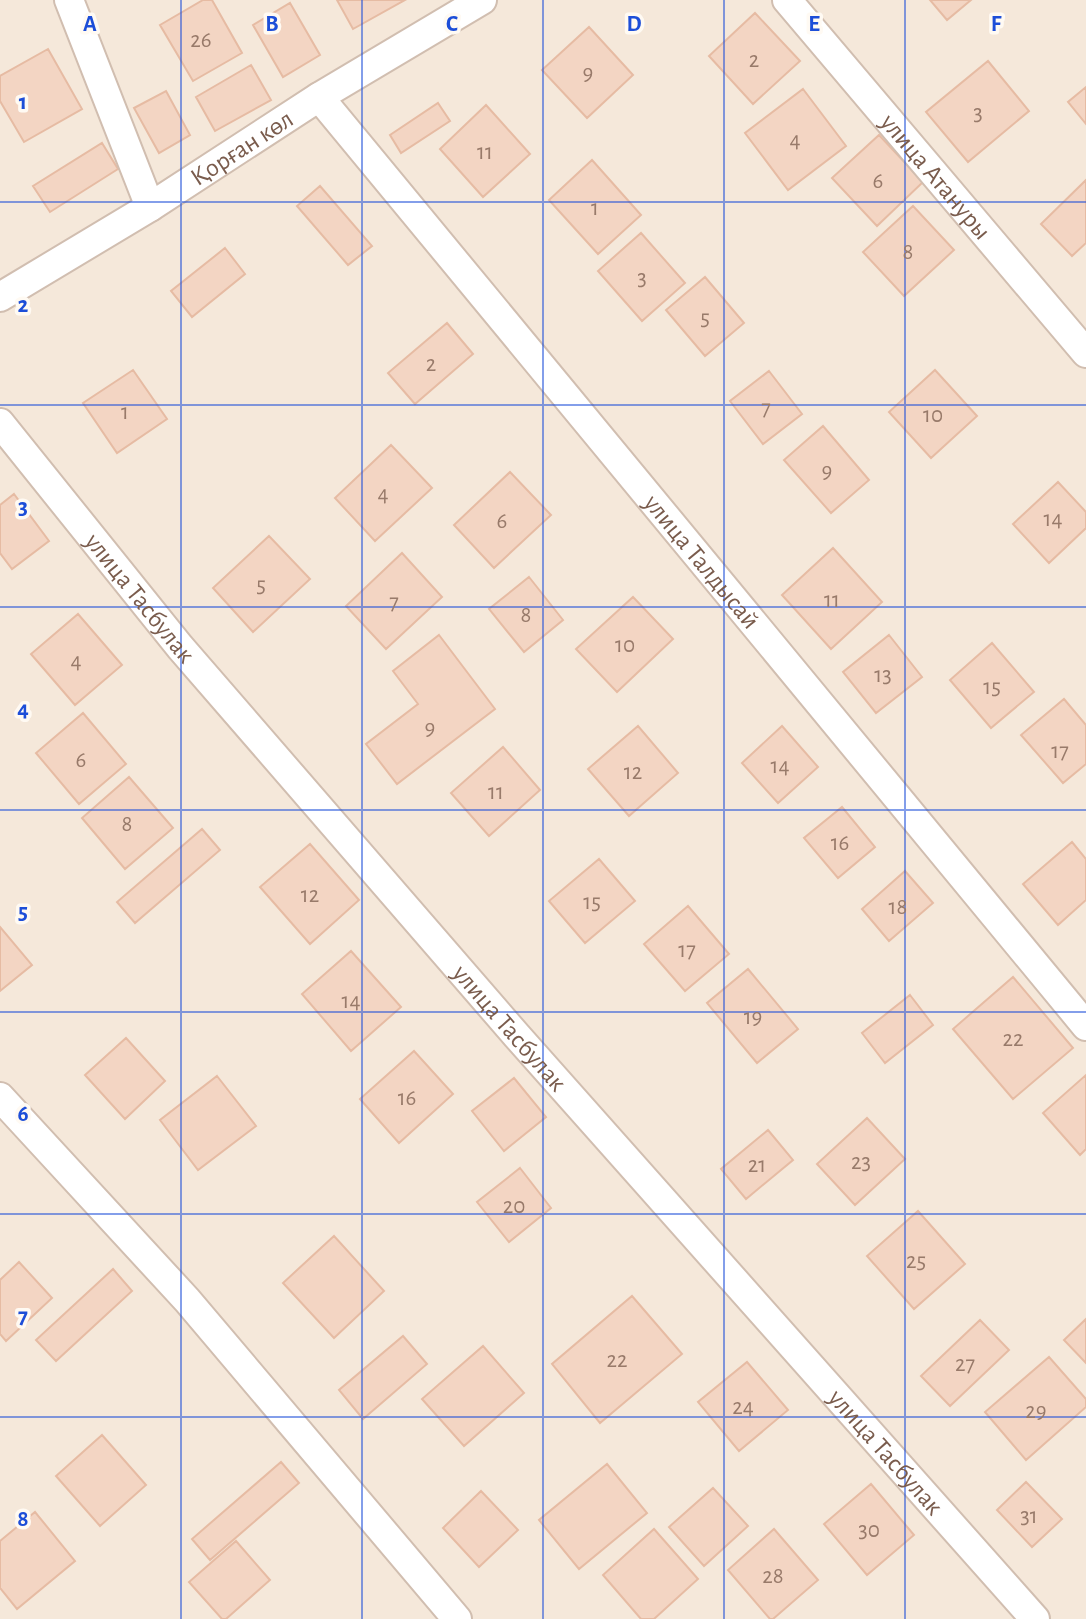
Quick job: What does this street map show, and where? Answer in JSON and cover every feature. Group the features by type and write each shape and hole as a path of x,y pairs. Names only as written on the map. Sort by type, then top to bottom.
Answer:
{"street":[{"path":"69,0 150,207"},
{"name":"Қорған көл","path":"0,297 150,207 319,97 482,0"},
{"name":"улица Атануры","path":"787,0 1086,353"},
{"name":"улица Талдысай","path":"319,97 1086,1026"},
{"name":"улица Тасбулак","path":"0,424 180,647 244,721 517,1036 1035,1619"},
{"path":"0,1097 187,1300 457,1619"}],"shaded area":[{"path":"0,0 1086,0 1086,1619 0,1619"}],"building":[{"path":"203,0 212,0 242,53 193,81 160,25"},
{"path":"337,0 405,0 353,29"},
{"path":"930,0 971,0 947,20"},
{"path":"290,3 320,55 283,77 253,25"},
{"path":"755,13 800,61 753,104 709,56"},
{"path":"589,27 633,75 587,118 542,70"},
{"path":"48,49 82,109 24,142 0,101 0,76"},
{"path":"988,61 1029,111 968,162 926,112"},
{"path":"251,65 271,100 215,131 196,97"},
{"path":"1086,87 1086,124 1068,102"},
{"path":"803,89 846,146 788,190 745,133"},
{"path":"166,91 190,135 159,153 134,108"},
{"path":"438,103 450,121 401,153 390,135"},
{"path":"486,105 530,154 483,197 440,149"},
{"path":"879,135 923,182 877,226 832,178"},
{"path":"102,143 118,169 50,212 33,186"},
{"path":"592,160 641,215 598,254 549,200"},
{"path":"1086,180 1086,243 1072,256 1041,224"},
{"path":"320,186 372,246 348,265 297,206"},
{"path":"913,206 954,250 904,296 863,252"},
{"path":"641,233 685,283 642,321 598,271"},
{"path":"225,248 245,274 192,317 171,291"},
{"path":"705,277 744,323 705,356 666,310"},
{"path":"447,323 473,354 415,404 388,373"},
{"path":"133,370 167,419 117,453 83,403"},
{"path":"935,370 977,416 931,458 889,412"},
{"path":"769,371 802,414 763,444 730,401"},
{"path":"823,426 869,480 831,513 784,460"},
{"path":"391,445 432,488 375,541 335,498"},
{"path":"510,472 551,515 494,568 454,525"},
{"path":"1058,482 1086,512 1086,528 1049,563 1013,524"},
{"path":"14,494 49,541 12,569 0,553 0,505"},
{"path":"269,536 310,579 253,632 213,588"},
{"path":"833,548 882,602 831,649 782,595"},
{"path":"402,553 442,597 386,649 346,606"},
{"path":"529,577 563,620 524,652 489,609"},
{"path":"633,597 673,639 617,692 576,649"},
{"path":"78,614 122,665 75,705 31,654"},
{"path":"439,635 495,709 397,784 366,744 418,704 393,671"},
{"path":"889,635 922,677 876,713 843,672"},
{"path":"992,643 1034,692 991,728 950,680"},
{"path":"1064,699 1086,725 1086,764 1063,783 1021,735"},
{"path":"83,713 126,764 79,804 36,753"},
{"path":"638,726 678,773 629,816 588,769"},
{"path":"782,726 818,767 778,803 742,763"},
{"path":"503,747 540,790 489,836 451,793"},
{"path":"129,777 173,828 125,869 82,818"},
{"path":"842,807 875,847 838,878 804,838"},
{"path":"202,829 220,850 135,923 117,902"},
{"path":"1072,842 1086,859 1086,900 1058,925 1023,884"},
{"path":"310,844 359,900 310,944 260,887"},
{"path":"599,859 635,901 585,943 549,901"},
{"path":"905,871 933,903 889,941 862,909"},
{"path":"688,906 729,954 685,991 644,944"},
{"path":"0,927 32,965 0,991"},
{"path":"351,951 401,1007 351,1051 302,994"},
{"path":"748,969 798,1029 757,1063 707,1003"},
{"path":"1013,977 1073,1048 1013,1099 953,1029"},
{"path":"910,995 933,1025 885,1063 862,1033"},
{"path":"126,1038 165,1081 125,1119 85,1075"},
{"path":"414,1051 453,1094 399,1143 360,1099"},
{"path":"1086,1075 1086,1149 1080,1155 1043,1113"},
{"path":"217,1076 256,1126 198,1170 160,1120"},
{"path":"514,1078 546,1117 504,1151 472,1111"},
{"path":"867,1118 905,1159 855,1205 817,1164"},
{"path":"768,1130 793,1160 746,1199 721,1169"},
{"path":"520,1168 551,1208 509,1242 477,1202"},
{"path":"918,1211 965,1264 914,1309 867,1256"},
{"path":"334,1236 384,1291 334,1338 283,1283"},
{"path":"19,1262 52,1298 6,1341 0,1334 0,1280"},
{"path":"113,1269 132,1291 56,1361 36,1340"},
{"path":"632,1296 682,1354 600,1423 552,1364"},
{"path":"1086,1319 1086,1363 1064,1340"},
{"path":"980,1320 1009,1350 950,1406 921,1376"},
{"path":"403,1336 427,1364 363,1419 339,1390"},
{"path":"483,1346 524,1393 464,1446 422,1399"},
{"path":"1049,1357 1086,1399 1086,1407 1026,1460 985,1412"},
{"path":"747,1362 788,1410 739,1451 698,1402"},
{"path":"102,1435 146,1485 100,1526 56,1476"},
{"path":"281,1462 299,1483 210,1560 192,1539"},
{"path":"607,1464 647,1513 579,1569 539,1520"},
{"path":"1026,1482 1062,1519 1032,1547 997,1510"},
{"path":"871,1484 914,1535 867,1575 824,1524"},
{"path":"713,1488 748,1526 704,1566 669,1527"},
{"path":"481,1491 518,1530 479,1567 443,1528"},
{"path":"35,1512 75,1561 17,1609 0,1588 0,1541"},
{"path":"654,1529 698,1579 654,1619 641,1619 603,1575"},
{"path":"774,1529 818,1580 770,1619 728,1570"},
{"path":"236,1541 270,1580 226,1619 222,1619 189,1582"}]}
